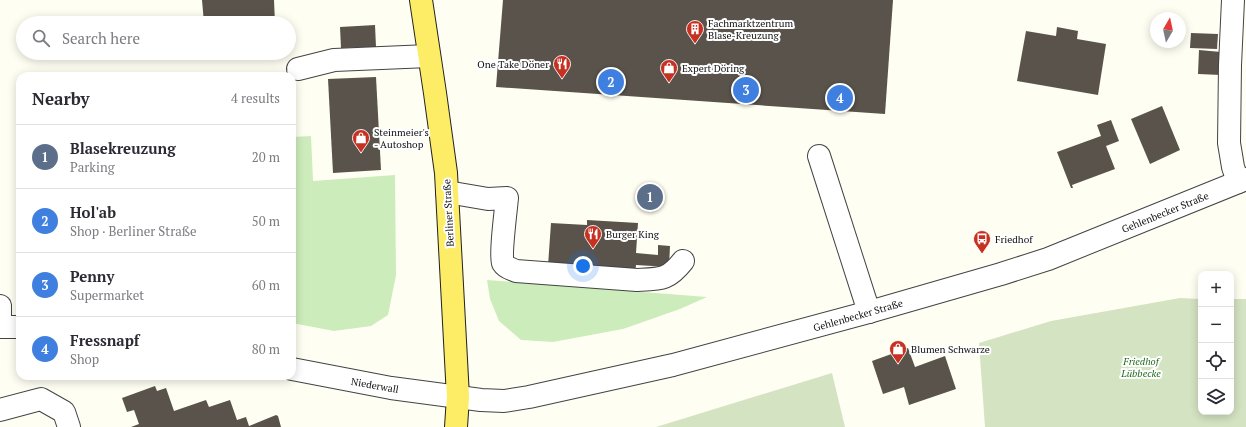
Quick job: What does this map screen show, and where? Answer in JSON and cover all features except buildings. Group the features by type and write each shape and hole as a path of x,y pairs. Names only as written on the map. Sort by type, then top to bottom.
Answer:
{"main road":[{"name":"Berliner Straße","path":"420,0 445,166 458,397 456,427"}],"street":[{"path":"1233,0 1229,144 1233,167 1242,180"},
{"path":"298,69 334,60 429,56"},
{"path":"819,156 868,312"},
{"name":"Gehlenbecker Straße","path":"458,397 504,401 673,366 868,312 1048,259 1242,180"},
{"path":"447,192 488,199 507,198 502,254 503,263 508,268 516,271 637,280 657,279 669,276 684,260"},
{"path":"0,306 0,327 16,327"},
{"name":"Niederwall","path":"296,370 391,388 458,397"},
{"path":"0,410 41,399 64,412 69,427"}],"green space":[{"path":"311,136 313,181 395,175 396,275 388,315 371,326 334,331 296,324 296,137"},
{"path":"487,280 707,297 680,309 623,329 553,342 521,340 499,321 490,299"},
{"name":"Friedhof Lübbecke","path":"1180,298 1198,299 1198,415 1234,415 1234,299 1246,299 1246,427 985,427 979,343 1051,321"},
{"path":"832,373 845,427 656,427"}],"place":[{"name":"Fachmarktzentrum Blase-Kreuzung","path":"695,44"},
{"name":"One Take Döner","path":"562,79"},
{"name":"Hol'ab","path":"611,82"},
{"name":"Expert Döring","path":"669,83"},
{"name":"Penny","path":"746,90"},
{"name":"Fressnapf","path":"840,98"},
{"name":"Steinmeier's - Autoshop","path":"361,153"},
{"name":"Blasekreuzung","path":"650,197"},
{"name":"Burger King","path":"593,249"},
{"name":"Friedhof","path":"982,254"},
{"name":"Blumen Schwarze","path":"898,364"}]}
